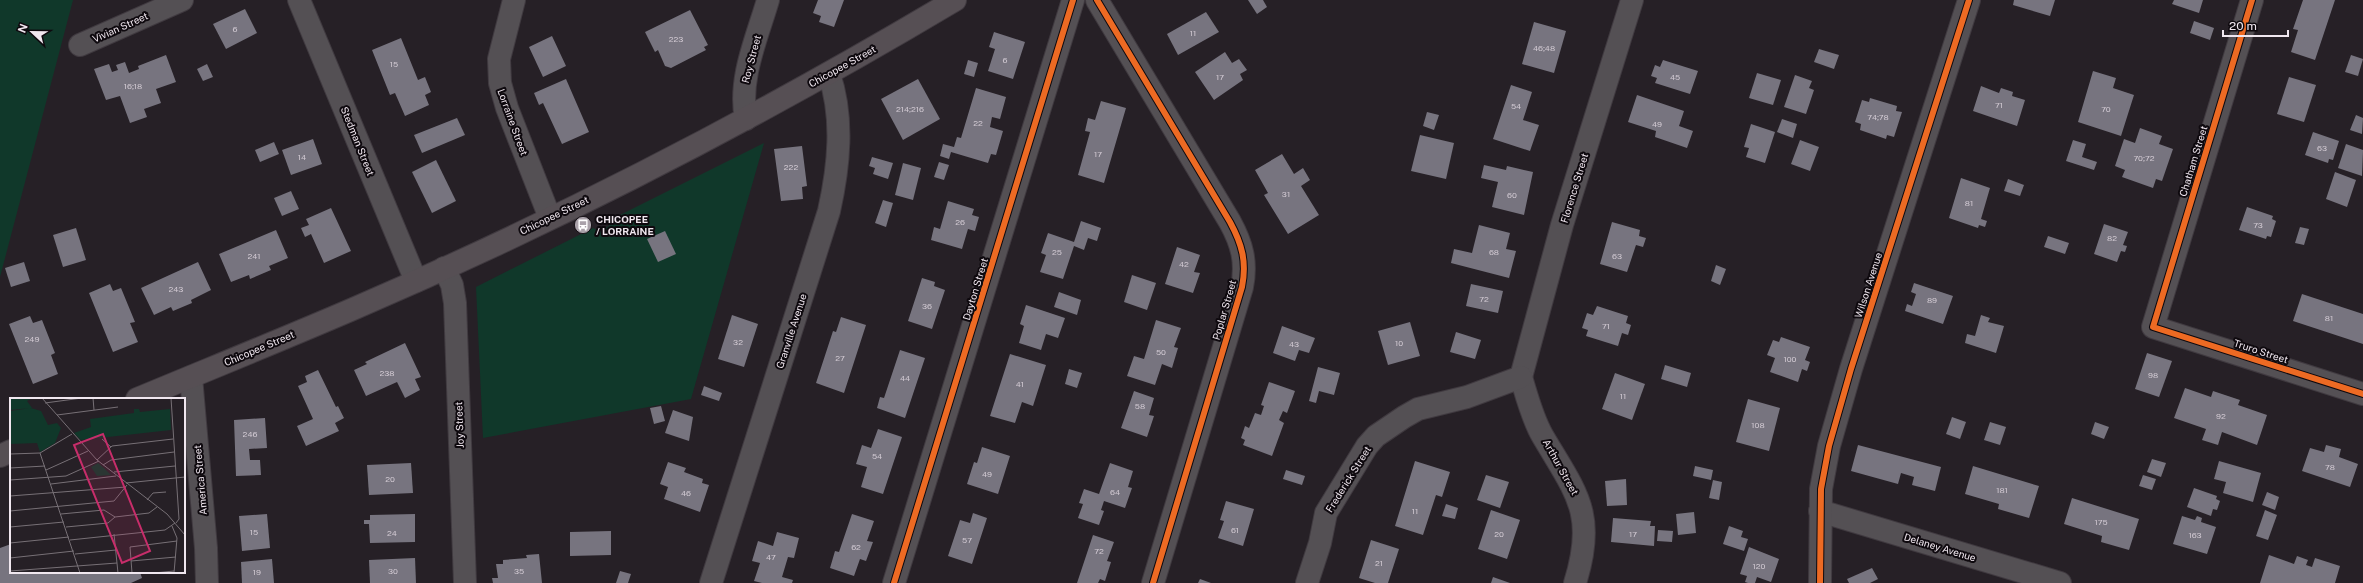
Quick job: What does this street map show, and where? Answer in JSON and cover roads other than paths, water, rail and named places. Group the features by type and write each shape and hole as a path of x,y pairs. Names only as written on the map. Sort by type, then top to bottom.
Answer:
{"main road":[{"name":"Chicopee Street","path":"139,398 416,281 550,218 746,119 829,74 955,0"},
{"path":"0,456 10,451"}],"street":[{"name":"Vivian Street","path":"80,45 182,0"},
{"name":"Stedman Street","path":"300,0 416,281"},
{"name":"Lorraine Street","path":"514,0 499,60 500,83 507,108 550,218"},
{"name":"Roy Street","path":"746,119 742,102 744,83 768,0"},
{"name":"Dayton Street","path":"894,583 1073,0"},
{"name":"Poplar Street","path":"1097,0 1230,222 1240,241 1244,259 1244,277 1240,297 1153,583"},
{"name":"Florence Street","path":"1520,378 1562,225 1632,0"},
{"name":"Wilson Avenue","path":"1820,583 1820,511 1823,473 1839,407 1969,0"},
{"name":"Chatham Street","path":"2153,327 2252,0"},
{"name":"Granville Avenue","path":"711,583 830,204 836,177 839,127 836,97 829,74"},
{"name":"Joy Street","path":"444,268 452,285 455,303 465,583"},
{"name":"Truro Street","path":"2153,327 2363,394"},
{"name":"America Street","path":"191,377 206,548 207,583"},
{"name":"Frederick Street","path":"1307,583 1320,543 1326,512 1367,446 1376,436 1394,423 1418,409 1467,396 1520,378"},
{"name":"Arthur Street","path":"1520,378 1536,423 1569,478 1583,511 1585,535 1575,583"},
{"name":"Delaney Avenue","path":"1820,511 2060,583"}],"place":[{"name":"CHICOPEE / LORRAINE","path":"583,225"}]}
